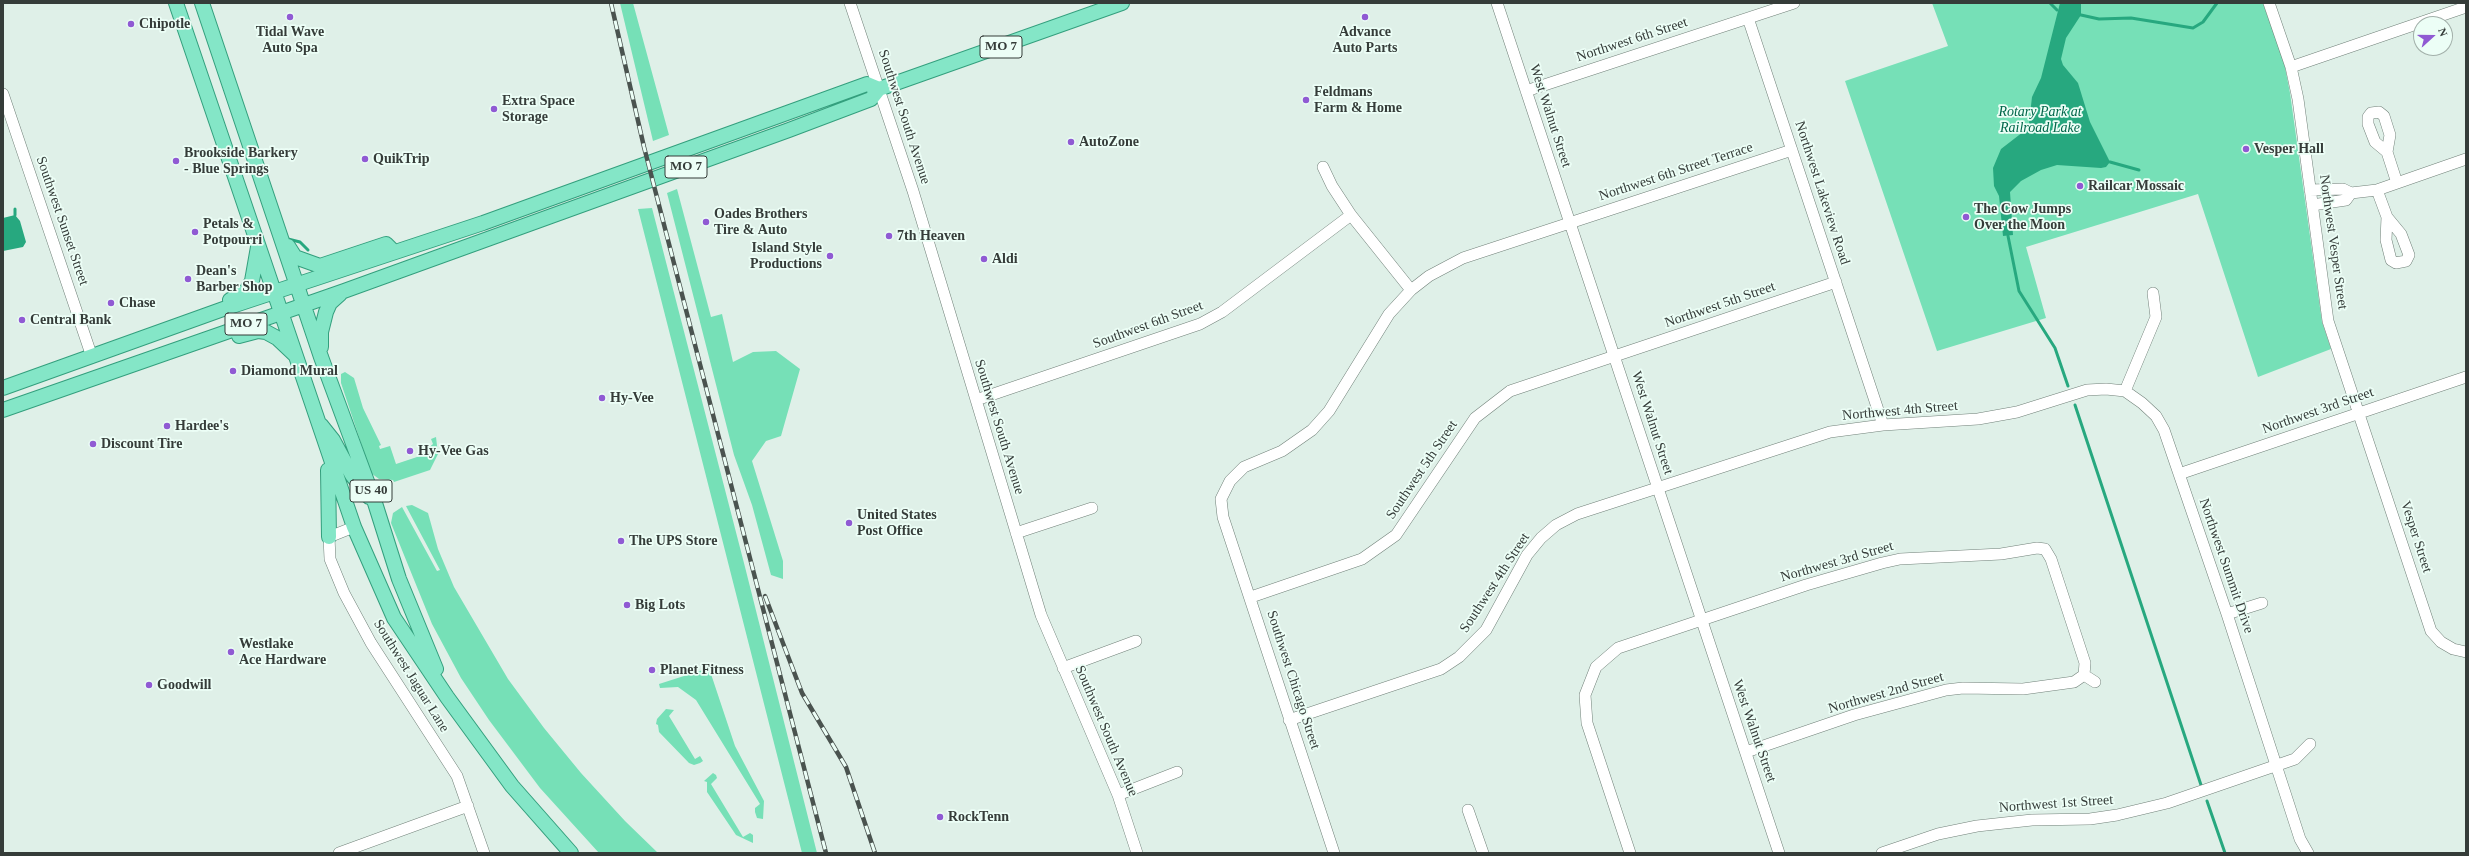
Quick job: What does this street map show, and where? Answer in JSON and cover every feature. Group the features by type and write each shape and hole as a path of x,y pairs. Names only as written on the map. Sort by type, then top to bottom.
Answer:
{"main road":[{"name":"US 40","path":"176,3 276,292 315,418 354,527 394,618 447,697 512,786 571,853"},
{"name":"US 40","path":"202,3 321,357 375,503 399,579 447,697"},
{"name":"MO 7","path":"3,410 344,291 790,130 871,99 880,88 1122,3"},
{"name":"MO 7","path":"3,388 204,316 483,223 866,84 880,88"},
{"path":"279,230 295,257 312,265 320,266 386,244 394,252"},
{"path":"204,316 216,306 239,297 248,288 254,274 258,243"},
{"path":"321,357 321,332 326,312 330,303 344,291"},
{"path":"197,342 210,346 258,331 277,338 297,357"},
{"path":"31,400 42,389 90,364 92,357"},
{"path":"315,418 334,440 360,487 375,503"},
{"path":"324,442 330,478 329,537"}],"street":[{"name":"Southwest South Avenue","path":"850,3 880,88 1041,615 1118,795 1137,853"},
{"name":"West Walnut Street","path":"1497,3 1779,853"},
{"path":"1748,18 1794,3"},
{"name":"Northwest Vesper Street","path":"2269,3 2291,67 2298,99 2328,321 2359,413"},
{"path":"2291,67 2466,7"},
{"name":"Northwest 6th Street","path":"1526,91 1748,18"},
{"name":"Northwest Lakeview Road","path":"1748,18 1883,425"},
{"name":"Southwest Sunset Street","path":"3,94 92,357"},
{"name":"Northwest 6th Street Terrace","path":"1411,290 1429,276 1463,258 1792,150"},
{"path":"2387,152 2398,183"},
{"path":"2310,190 2343,189 2351,193 2377,190 2466,159"},
{"path":"1323,166 1332,186 1351,215 1411,290"},
{"path":"2377,190 2387,217"},
{"path":"2312,205 2346,200 2351,193"},
{"name":"Southwest 6th Street","path":"976,400 1200,324 1222,312 1351,215"},
{"name":"Northwest 5th Street","path":"1614,356 1836,282"},
{"name":"Southwest Chicago Street","path":"1334,853 1223,517 1221,499 1230,481 1244,467 1282,451 1312,430 1329,411 1389,314 1411,290"},
{"path":"2125,391 2156,316 2153,293"},
{"name":"Southwest 5th Street","path":"1250,597 1362,559 1396,535 1475,418 1491,403 1526,384 1614,356"},
{"name":"Northwest 3rd Street","path":"2179,474 2466,377"},
{"name":"Northwest 4th Street","path":"1658,488 1807,438 1830,432 1883,425 1978,419 2017,412 2087,390 2106,389 2125,391"},
{"name":"Northwest Summit Drive","path":"2125,391 2156,416 2164,430 2227,614 2300,839 2308,853"},
{"name":"Vesper Street","path":"2359,413 2431,631 2441,642 2453,649 2466,652"},
{"name":"Southwest 4th Street","path":"1290,720 1430,673 1453,661 1475,643 1486,630 1527,555 1541,538 1556,525 1577,514 1658,488"},
{"path":"1016,533 1092,508"},
{"path":"329,537 354,527"},
{"name":"Southwest Jaguar Lane","path":"329,537 330,559 344,593 371,643 457,776 484,853"},
{"name":"Northwest 3rd Street","path":"1630,853 1587,724 1585,695 1596,667 1618,648 1701,620 1882,563 1900,559 2001,554 2032,549 2045,549 2051,559 2085,663 2084,675"},
{"path":"2227,614 2262,603"},
{"path":"1063,668 1136,641"},
{"path":"2084,675 2095,682"},
{"name":"Northwest 2nd Street","path":"1746,752 1854,715 1946,690 1963,688 2023,689 2074,682 2084,675"},
{"name":"Northwest 1st Street","path":"1882,853 1938,834 1977,826 2117,815 2167,803 2295,759 2310,744"},
{"path":"1118,795 1177,772"},
{"path":"339,853 468,806"},
{"path":"1468,810 1483,853"}],"green space":[{"path":"620,3 633,3 669,135 653,141"},
{"name":"Rotary Park at Railroad Lake","path":"1932,3 2263,3 2284,62 2290,93 2322,322 2331,349 2258,377 2198,194 2026,247 2046,318 1937,351 1845,81 1948,46"},
{"path":"677,189 711,317 722,314 733,362 753,352 776,351 800,369 781,436 766,441 752,461 783,561 783,579 771,575 752,505 734,455 667,193"},
{"path":"652,208 817,853 802,853 638,209"},
{"path":"345,372 354,378 363,408 381,445 379,446 380,449 390,446 396,464 429,453 427,449 433,444 431,439 436,437 438,454 430,470 394,482 393,480 379,479 371,473 341,383 341,374"},
{"path":"412,505 428,513 438,549 454,587 508,679 544,728 581,773 625,821 658,853 599,853 540,788 489,720 461,678 432,624 391,523 393,513 402,507 437,571 440,570 406,506"},
{"path":"709,668 735,746 764,801 763,819 757,818 755,812 755,808 760,804 696,700 678,687 660,688 659,684"},
{"path":"666,709 674,710 669,716 695,759 700,756 703,761 694,765 689,763 659,732 658,725 656,724 657,719"},
{"path":"713,773 717,778 711,784 743,837 750,833 753,835 753,843 736,835 707,792 707,782 704,781"}],"shaded area":[{"path":"2060,3 2081,4 2081,15 2066,38 2061,59 2063,65 2078,83 2090,122 2110,162 2106,167 2101,168 2057,165 2041,170 2021,181 2010,192 2013,235 2003,236 1999,196 1994,186 1993,168 2001,149 2023,132 2029,123 2032,97 2041,78"},
{"path":"15,215 20,221 26,242 23,247 3,251 3,218"}],"waterway":[{"path":"2050,3 2057,10"},
{"path":"2081,15 2099,19 2131,18 2193,28 2203,22 2217,3"},
{"path":"2110,162 2139,170"},
{"path":"15,209 15,215"},
{"path":"2008,236 2019,291 2055,348 2068,386"},
{"path":"288,239 300,242 308,250"},
{"path":"2075,405 2201,785"},
{"path":"2207,801 2225,853"}],"railway":[{"path":"611,3 644,147 826,853"},
{"path":"765,596 802,693 846,767 875,853"}],"place":[{"name":"Tidal Wave Auto Spa","path":"290,17"},
{"name":"Advance Auto Parts","path":"1365,17"},
{"name":"Chipotle","path":"131,24"},
{"name":"Feldmans Farm & Home","path":"1306,100"},
{"name":"Extra Space Storage","path":"494,109"},
{"name":"AutoZone","path":"1071,142"},
{"name":"Vesper Hall","path":"2246,149"},
{"name":"QuikTrip","path":"365,159"},
{"name":"Brookside Barkery - Blue Springs","path":"176,161"},
{"name":"Railcar Mossaic","path":"2080,186"},
{"name":"The Cow Jumps Over the Moon","path":"1966,217"},
{"name":"Oades Brothers Tire & Auto","path":"706,222"},
{"name":"Petals & Potpourri","path":"195,232"},
{"name":"7th Heaven","path":"889,236"},
{"name":"Island Style Productions","path":"830,256"},
{"name":"Aldi","path":"984,259"},
{"name":"Dean's Barber Shop","path":"188,279"},
{"name":"Chase","path":"111,303"},
{"name":"Central Bank","path":"22,320"},
{"name":"Diamond Mural","path":"233,371"},
{"name":"Hy-Vee","path":"602,398"},
{"name":"Hardee's","path":"167,426"},
{"name":"Discount Tire","path":"93,444"},
{"name":"Hy-Vee Gas","path":"410,451"},
{"name":"United States Post Office","path":"849,523"},
{"name":"The UPS Store","path":"621,541"},
{"name":"Big Lots","path":"627,605"},
{"name":"Westlake Ace Hardware","path":"231,652"},
{"name":"Planet Fitness","path":"652,670"},
{"name":"Goodwill","path":"149,685"},
{"name":"RockTenn","path":"940,817"}]}
